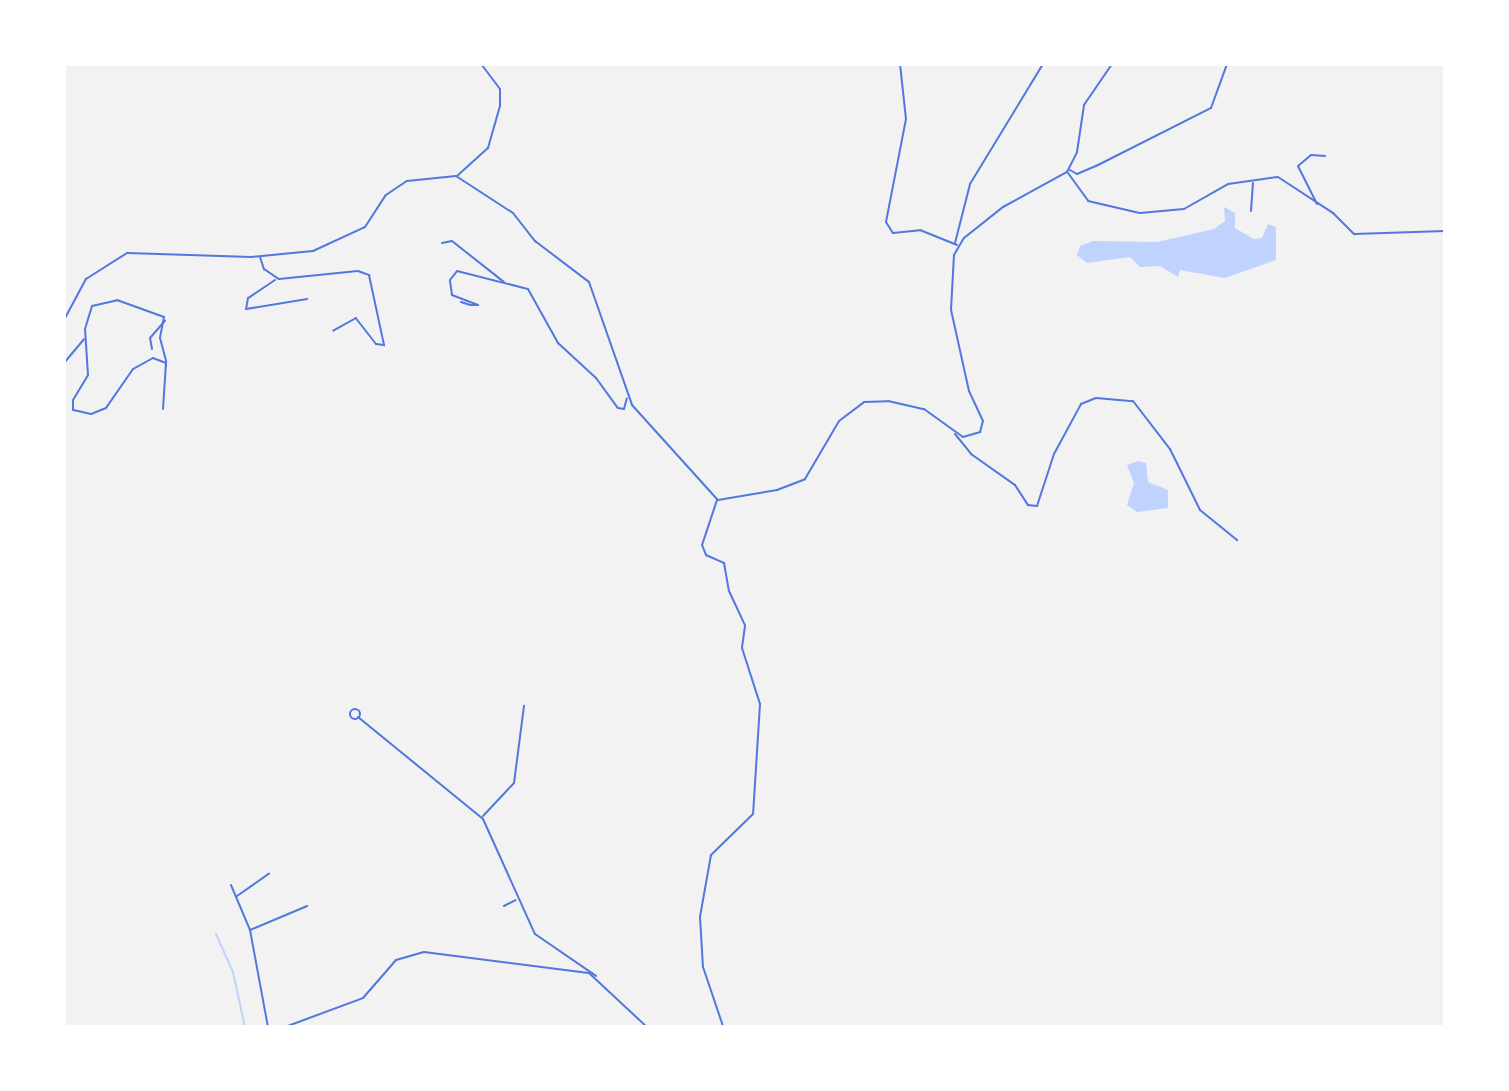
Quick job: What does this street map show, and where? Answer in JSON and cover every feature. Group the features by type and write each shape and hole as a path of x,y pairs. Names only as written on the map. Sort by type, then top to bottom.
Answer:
{"street":[{"path":"64,320 86,279 127,253 259,256 327,246 365,227 386,195 407,181 456,176 484,155 498,117 500,89 481,64"},
{"path":"900,64 906,119 886,222 893,233 920,230 956,245"},
{"path":"955,433 973,435 983,423 969,391 951,310 956,245 970,184 1043,64"},
{"path":"1112,64 1084,105 1068,171 1088,201 1153,213 1196,205 1228,184 1285,179 1354,234 1445,231"},
{"path":"956,245 1003,207 1068,171 1086,171 1211,108 1227,64"},
{"path":"1319,207 1298,169 1311,155 1325,156"},
{"path":"456,176 513,213 535,241 589,282 627,397 717,499"},
{"path":"1251,211 1254,182"},
{"path":"442,243 452,241 505,282"},
{"path":"259,256 275,278"},
{"path":"275,278 367,272 376,291 384,345 376,344 356,318 333,331"},
{"path":"461,302 450,292 454,272 505,282 530,291 558,343 600,383 614,405 624,409 627,397"},
{"path":"275,278 273,285 246,300 246,309 307,299"},
{"path":"166,321 144,309 105,300 90,310 85,338 88,375 72,404 79,414 106,408 143,360 161,359 166,366"},
{"path":"152,349 150,338 166,321"},
{"path":"163,409 166,366 160,334 166,321"},
{"path":"64,363 85,338"},
{"path":"717,499 802,481 839,421 864,402 888,401 924,409 955,433 962,447 1015,485 1028,505 1037,506 1054,454 1081,404 1096,398 1133,401 1170,449 1200,510 1237,540"},
{"path":"358,717 482,818 535,934 596,976 647,1027 722,1027 707,985 699,925 711,855 753,814 760,694 742,648 745,626 729,591 724,563 706,555 702,545 717,499"},
{"path":"64,610 64,634"},
{"path":"482,818 514,783 524,706"},
{"path":"236,896 269,874"},
{"path":"231,885 250,930 268,1027"},
{"path":"504,906 517,899"},
{"path":"250,930 307,906"},
{"path":"285,1027 368,995 396,960 413,953 525,963 596,976"}],"water":[{"path":"1224,207 1235,213 1235,228 1254,239 1262,238 1268,224 1276,227 1276,260 1225,278 1180,270 1178,277 1160,266 1140,267 1130,257 1087,263 1077,255 1080,246 1093,241 1157,242 1214,229 1225,221"},
{"path":"1138,461 1146,463 1148,482 1168,490 1168,508 1137,512 1127,505 1134,483 1127,465"}],"waterway":[{"path":"216,934 233,972 245,1027"}]}
